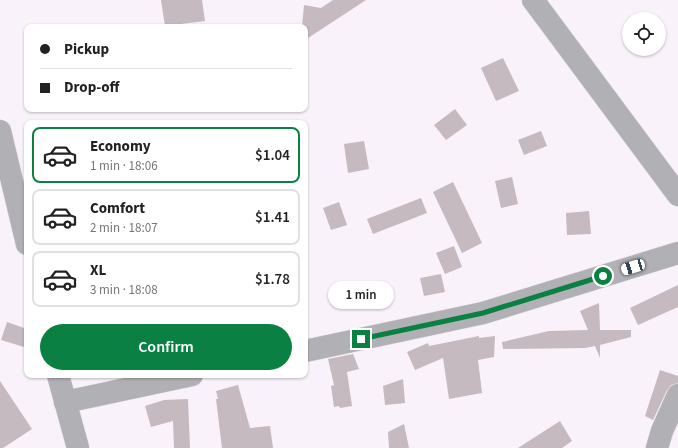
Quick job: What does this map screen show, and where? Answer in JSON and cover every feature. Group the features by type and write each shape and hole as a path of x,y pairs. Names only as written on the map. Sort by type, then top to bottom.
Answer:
{"street":[{"path":"533,0 678,194"},
{"path":"0,131 24,231"},
{"path":"308,350 483,313 678,253"},
{"path":"59,378 64,402 78,448"},
{"path":"64,402 178,378"},
{"path":"657,448 662,431 678,395"}],"building":[{"path":"161,0 202,0 205,21 181,24 165,24"},
{"path":"333,0 366,0 308,38 308,24 302,24 304,5 321,8"},
{"path":"503,58 519,91 496,101 481,68"},
{"path":"455,109 467,125 446,140 434,125"},
{"path":"541,131 547,146 524,155 518,140"},
{"path":"364,141 369,169 348,173 344,144"},
{"path":"512,177 518,204 501,208 495,181"},
{"path":"453,182 482,243 462,253 433,192"},
{"path":"421,198 427,213 373,234 367,219"},
{"path":"339,202 347,225 331,230 323,208"},
{"path":"589,211 591,234 567,235 566,213"},
{"path":"454,246 462,267 445,274 436,253"},
{"path":"441,274 445,292 424,296 420,278"},
{"path":"678,285 678,307 638,325 630,308"},
{"path":"599,303 600,330 631,330 631,337 600,345 600,358 595,346 585,348 503,349 502,342 549,331 588,330 580,311"},
{"path":"7,322 24,328 24,347 1,340"},
{"path":"479,336 479,338 495,336 494,357 478,360 482,393 449,399 443,358 415,370 407,352 428,343 429,346"},
{"path":"353,354 359,369 347,372 352,406 340,408 339,406 334,407 331,386 334,385 328,359"},
{"path":"660,370 678,376 678,383 671,385 667,390 653,420 645,416"},
{"path":"403,379 405,403 385,405 383,386"},
{"path":"0,381 32,429 3,448 0,448"},
{"path":"238,385 250,428 270,426 273,448 222,448 216,391"},
{"path":"188,399 190,448 174,448 173,421 151,427 145,406 164,400"},
{"path":"560,421 572,441 562,448 518,448"},
{"path":"404,424 409,448 389,448 388,432"}],"route":[{"path":"361,339 483,313 603,276"}]}
